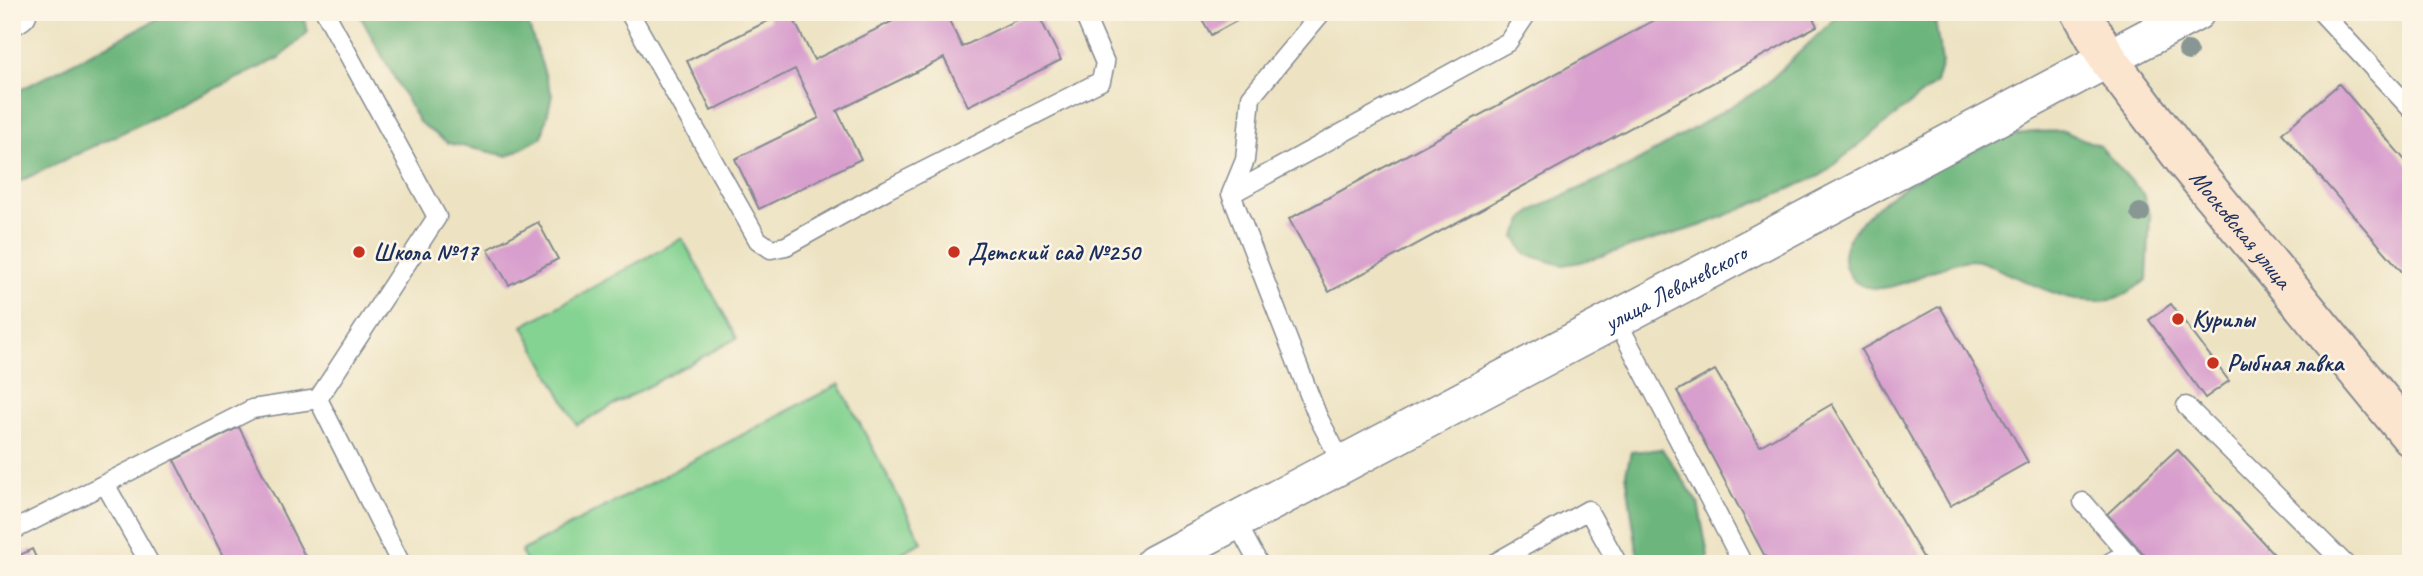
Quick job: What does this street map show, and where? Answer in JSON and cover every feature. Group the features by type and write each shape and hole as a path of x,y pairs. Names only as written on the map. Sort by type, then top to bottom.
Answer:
{"street":[{"path":"12,16 19,12"},
{"name":"Московская улица","path":"2081,12 2108,59 2189,166 2411,438"},
{"name":"улица Леваневского","path":"1154,564 2196,12"}],"lane":[{"path":"12,531 252,409 318,399 437,217 325,12"},
{"path":"629,12 758,240 771,249 786,246 888,189 1101,81 1105,63 1083,12"},
{"path":"1322,12 1251,97 1245,160 1231,194 1318,416 1342,463"},
{"path":"1231,194 1508,42 1528,12"},
{"path":"2321,12 2411,109"},
{"path":"1616,319 1743,564"},
{"path":"318,399 401,564"},
{"path":"2186,405 2345,564"},
{"path":"105,484 150,564"},
{"path":"2083,502 2133,558 2107,564"},
{"path":"1493,564 1588,510 1618,564"},
{"path":"1235,520 1259,564"}],"green space":[{"path":"171,12 303,12 308,32 280,58 12,185 12,94"},
{"path":"358,12 524,12 552,95 542,137 508,156 448,143 419,122"},
{"path":"1842,12 1932,12 1942,62 1936,83 1820,176 1703,225 1581,262 1562,265 1525,254 1515,237 1524,218 1539,207 1631,165 1762,88"},
{"path":"2063,131 2100,146 2143,194 2150,214 2147,280 2119,297 2096,301 2056,293 1979,261 1950,264 1886,287 1871,288 1857,283 1849,274 1844,264 1844,256 1851,236 1866,216 1889,197 1945,163 1999,140 2025,133"},
{"path":"682,238 737,338 577,425 523,326"},
{"path":"839,384 922,542 880,564 527,564 521,551"},
{"path":"1662,449 1698,502 1708,556 1706,564 1634,564 1638,558 1626,473 1631,452"}],"building":[{"path":"767,12 790,12 814,60 911,12 945,12 962,47 1032,12 1037,12 1061,60 968,106 944,58 837,111 861,159 759,209 735,159 819,118 795,69 711,111 687,61 770,20"},
{"path":"1198,12 1253,12 1211,35"},
{"path":"1669,12 1810,12 1817,26 1329,292 1289,219"},
{"path":"2339,84 2411,167 2411,282 2282,133"},
{"path":"538,222 558,259 509,285 488,249"},
{"path":"2171,304 2229,381 2205,398 2149,320"},
{"path":"1940,306 2028,462 1950,506 1861,350"},
{"path":"1715,370 1760,446 1832,404 1927,564 1769,564 1677,391"},
{"path":"239,427 309,564 227,564 174,460"},
{"path":"2177,449 2283,564 2153,564 2107,514"},
{"path":"32,549 39,564 12,564 12,559"}],"place":[{"name":"Школа №17","path":"359,252"},
{"name":"Детский сад №250","path":"954,252"},
{"name":"Курилы","path":"2178,319"},
{"name":"Рыбная лавка","path":"2213,363"}]}
